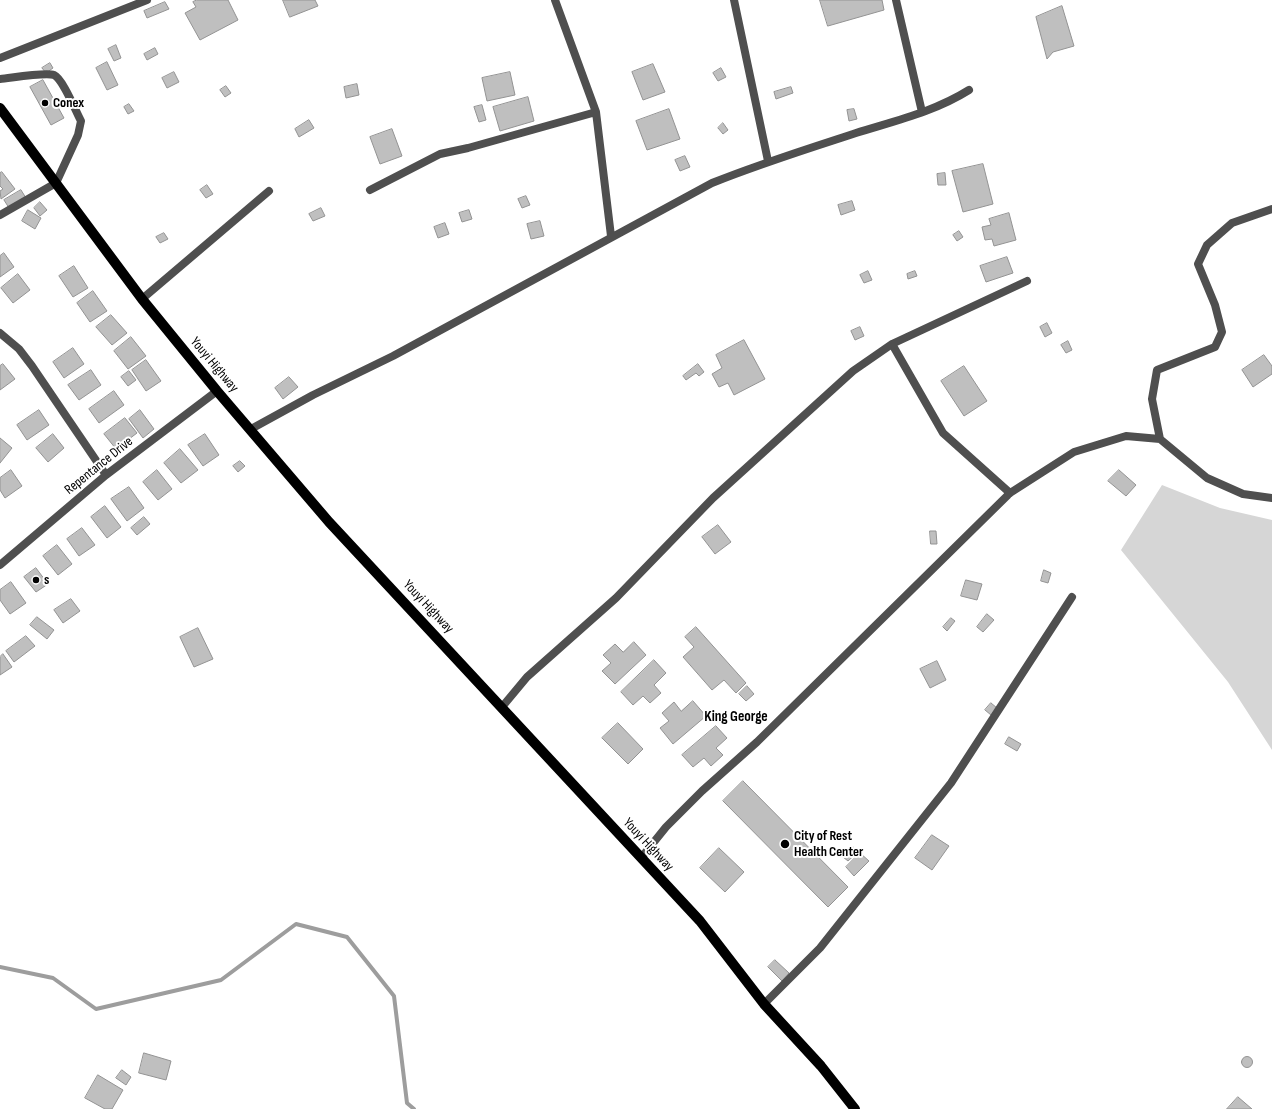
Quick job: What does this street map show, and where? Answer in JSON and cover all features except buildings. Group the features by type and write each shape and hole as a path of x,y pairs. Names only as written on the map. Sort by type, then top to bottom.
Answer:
{"main road":[{"name":"Youyi Highway","path":"0,108 142,299 217,391 330,522 700,921 764,1004 821,1066 855,1109"}],"street":[{"path":"0,58 147,0"},
{"path":"555,0 596,112 611,236"},
{"path":"734,0 768,161"},
{"path":"896,0 922,112"},
{"path":"0,79 54,75 60,80 81,121 78,135 56,184 0,215"},
{"path":"251,429 313,394 400,352 611,236 712,183 768,161 922,112 953,100 969,90"},
{"path":"370,190 440,154 468,148 596,112"},
{"path":"142,299 269,191"},
{"path":"1160,439 1152,399 1157,370 1215,347 1222,332 1215,305 1198,264 1207,245 1232,223 1272,209"},
{"path":"502,707 527,677 616,598 713,498 853,371 892,344 1027,281"},
{"path":"0,333 19,350 32,366 106,475"},
{"path":"892,344 943,433 1010,493"},
{"name":"Repentance Drive","path":"0,565 106,475 217,391"},
{"path":"641,858 666,827 702,791 757,742 1010,493 1074,452 1126,436 1160,439 1207,478 1243,494 1272,498"},
{"path":"764,1004 820,948 951,783 1072,597"}],"shaded area":[{"path":"1162,485 1220,508 1272,520 1272,750 1228,682 1121,550"}],"waterway":[{"path":"0,967 53,978 96,1009 221,980 296,924 347,937 394,996 407,1103 414,1109"}],"place":[{"name":"Conex","path":"45,103"},
{"name":"s","path":"36,580"},
{"name":"City of Rest Health Center","path":"785,844"}],"district":[{"name":"King George","path":"736,717"}]}
